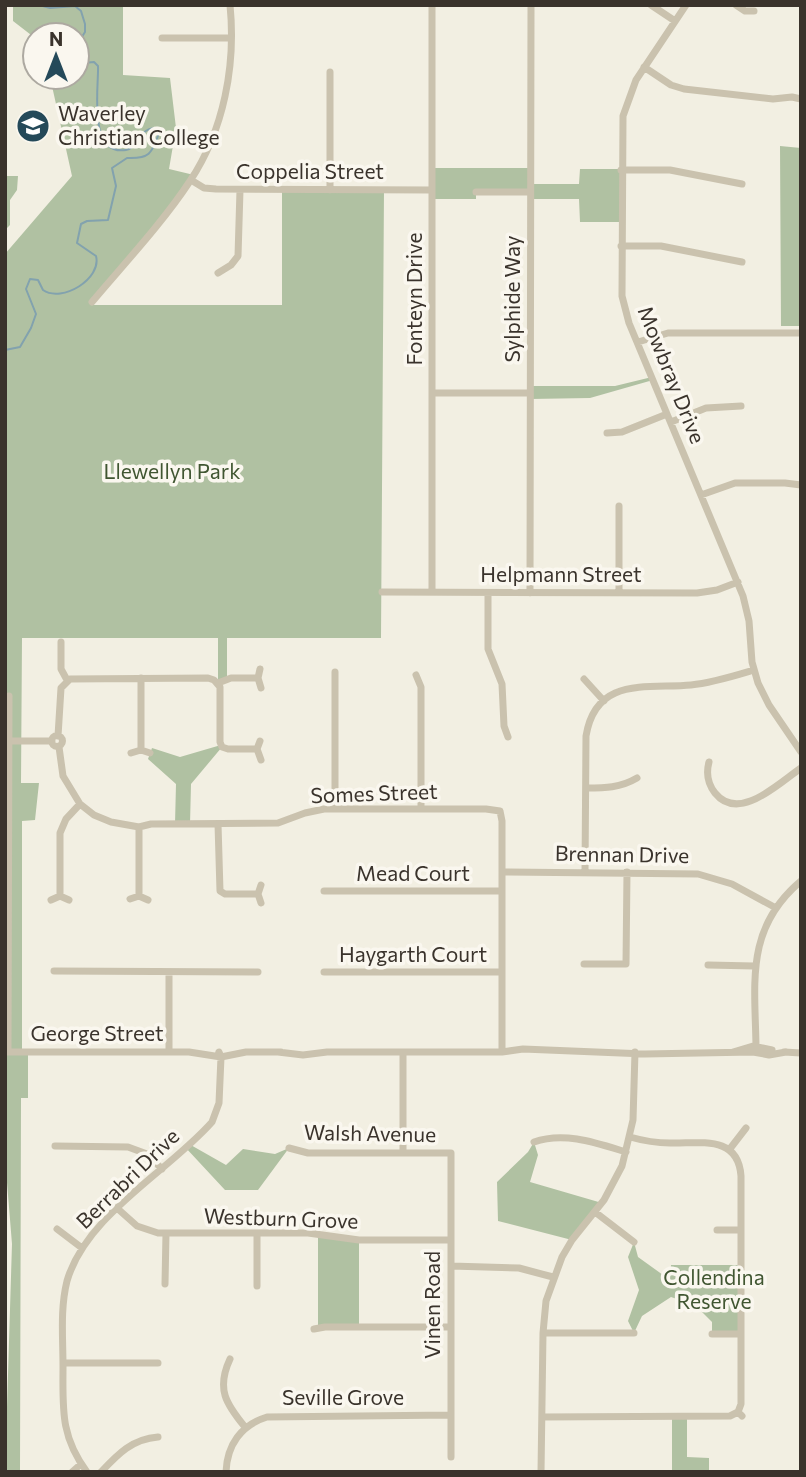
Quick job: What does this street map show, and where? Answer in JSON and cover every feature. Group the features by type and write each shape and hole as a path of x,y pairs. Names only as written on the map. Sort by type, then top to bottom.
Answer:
{"street":[{"path":"92,302 191,180 207,149 222,107 229,69 230,5"},
{"name":"Fonteyn Drive","path":"432,5 432,592"},
{"name":"Sylphide Way","path":"530,593 531,5"},
{"path":"651,5 675,21"},
{"name":"Mowbray Drive","path":"686,5 632,86 623,116 622,296 638,342 738,582 748,615 754,670 769,705 801,751"},
{"path":"736,5 743,10 754,12"},
{"path":"162,38 231,38"},
{"path":"644,67 680,89 772,99 801,99"},
{"path":"330,72 330,190"},
{"path":"621,170 670,170 742,184"},
{"name":"Coppelia Street","path":"191,180 204,188 240,190 432,190"},
{"path":"218,273 234,262 239,252 240,190"},
{"path":"476,192 530,192"},
{"path":"621,246 661,246 742,262"},
{"path":"638,342 668,333 801,333"},
{"path":"432,393 530,393"},
{"path":"607,433 622,432 706,408 741,406"},
{"path":"701,495 735,483 801,485"},
{"path":"619,593 620,506"},
{"name":"Helpmann Street","path":"382,592 705,593 738,582"},
{"path":"488,593 488,649 502,684 503,726 508,737"},
{"path":"61,642 61,667 67,680"},
{"path":"260,669 258,678 261,688"},
{"path":"585,872 587,731 593,716 604,701 618,691 631,687 698,684 754,670"},
{"path":"335,672 335,808"},
{"path":"416,675 421,687 421,809"},
{"path":"141,678 141,750"},
{"path":"67,680 208,678 218,683 220,689 221,746 226,749 259,745 261,760"},
{"path":"218,683 231,678 258,678"},
{"path":"584,679 604,701"},
{"path":"55,738 61,691 67,680"},
{"path":"7,1052 9,696"},
{"path":"9,741 55,738 63,741 59,747 63,776 80,804 66,819 60,833 60,896"},
{"path":"131,753 141,750 150,753"},
{"path":"709,762 708,778 714,792 726,802 736,804 752,801 801,768"},
{"path":"586,788 615,787 637,778"},
{"name":"Somes Street","path":"80,804 106,820 139,827 151,824 278,823 310,811 335,808 500,811 502,1052"},
{"path":"218,824 220,891 225,894 258,894"},
{"path":"139,827 139,896"},
{"name":"Brennan Drive","path":"502,872 679,872 708,876 740,887 775,908"},
{"path":"584,964 626,964 626,872"},
{"path":"753,1048 754,966 760,940 775,908 801,881"},
{"path":"261,886 258,894 261,903"},
{"name":"Mead Court","path":"324,891 502,891"},
{"path":"51,900 60,896 69,900"},
{"path":"130,900 139,896 148,900"},
{"path":"708,965 754,966"},
{"path":"54,971 258,971"},
{"path":"169,972 169,1052"},
{"name":"Haygarth Court","path":"324,972 502,972"},
{"name":"George Street","path":"7,1052 207,1050 219,1056 231,1050 523,1054 729,1053 753,1048 774,1055 786,1052 801,1053"},
{"path":"403,1052 403,1152"},
{"path":"541,1472 545,1310 553,1276 572,1240 595,1212 616,1179 626,1152 634,1112 634,1053"},
{"name":"Berrabri Drive","path":"87,1472 70,1444 65,1429 65,1293 71,1272 93,1232 212,1122 219,1103 219,1056"},
{"path":"729,1150 746,1128"},
{"path":"542,1417 740,1414 741,1171 736,1158 729,1150 714,1144 657,1143 631,1137"},
{"path":"534,1142 550,1138 577,1139 626,1152"},
{"path":"55,1146 128,1147 147,1154 162,1169"},
{"name":"Walsh Avenue","path":"289,1148 308,1153 451,1153"},
{"name":"Vinen Road","path":"451,1153 451,1457"},
{"name":"Westburn Grove","path":"118,1209 136,1226 166,1233 315,1234 362,1240 450,1240"},
{"path":"595,1212 634,1242"},
{"path":"57,1229 82,1248"},
{"path":"717,1230 741,1230"},
{"path":"165,1284 166,1233"},
{"path":"257,1234 257,1286"},
{"path":"451,1266 519,1268 553,1276"},
{"path":"314,1329 450,1327"},
{"path":"543,1333 634,1333"},
{"path":"712,1334 741,1334"},
{"path":"226,1472 231,1446 245,1427 228,1405 224,1394 223,1378 230,1359"},
{"path":"63,1363 158,1363"},
{"name":"Seville Grove","path":"245,1427 258,1420 278,1416 451,1415"},
{"path":"102,1472 129,1446 141,1439 158,1437"},
{"path":"72,1472 81,1464"}],"green space":[{"name":"Llewellyn Park","path":"13,5 123,5 123,75 170,78 176,128 169,169 194,175 92,305 282,305 282,190 384,190 381,638 227,638 227,679 218,683 218,638 22,638 21,783 39,783 35,820 22,821 22,1051 28,1052 28,1098 21,1098 20,1472 5,1472 12,1244 5,1158 5,254 72,176 53,91 91,91 91,21 21,21 21,27 13,21"},
{"path":"780,146 801,148 801,326 781,326"},
{"path":"432,168 531,168 531,184 579,184 580,169 621,169 621,222 580,222 579,199 530,199 530,193 476,193 476,199 432,199"},
{"path":"5,176 18,176 17,190 10,200 10,225 5,230"},
{"path":"652,377 653,380 590,398 530,399 530,386 615,386"},
{"path":"221,745 191,784 190,824 175,824 176,784 148,759 152,748 180,757"},
{"path":"534,1142 538,1155 530,1182 602,1203 572,1240 498,1221 497,1182 528,1152"},
{"path":"189,1144 226,1165 243,1149 275,1154 289,1148 258,1190 225,1190 185,1147"},
{"path":"318,1234 359,1240 359,1327 318,1328"},
{"name":"Collendina Reserve","path":"634,1242 638,1257 670,1280 671,1265 741,1265 741,1334 712,1334 712,1322 695,1305 671,1297 642,1316 634,1333 628,1321 639,1290 628,1257"},
{"path":"672,1416 687,1416 687,1457 709,1458 709,1472 672,1472"}],"waterway":[{"path":"5,350 20,347 36,314 26,289 30,279 38,280 43,290 60,293 79,286 93,273 96,256 77,243 81,224 108,220 116,186 112,168 127,158 149,154 159,133 155,128 149,129 126,150 114,149 105,142 98,118 98,66 94,62 83,63 80,40 85,32 85,24 81,11 75,6 50,8 39,5"}],"place":[{"name":"Waverley Christian College","path":"33,126"}]}
